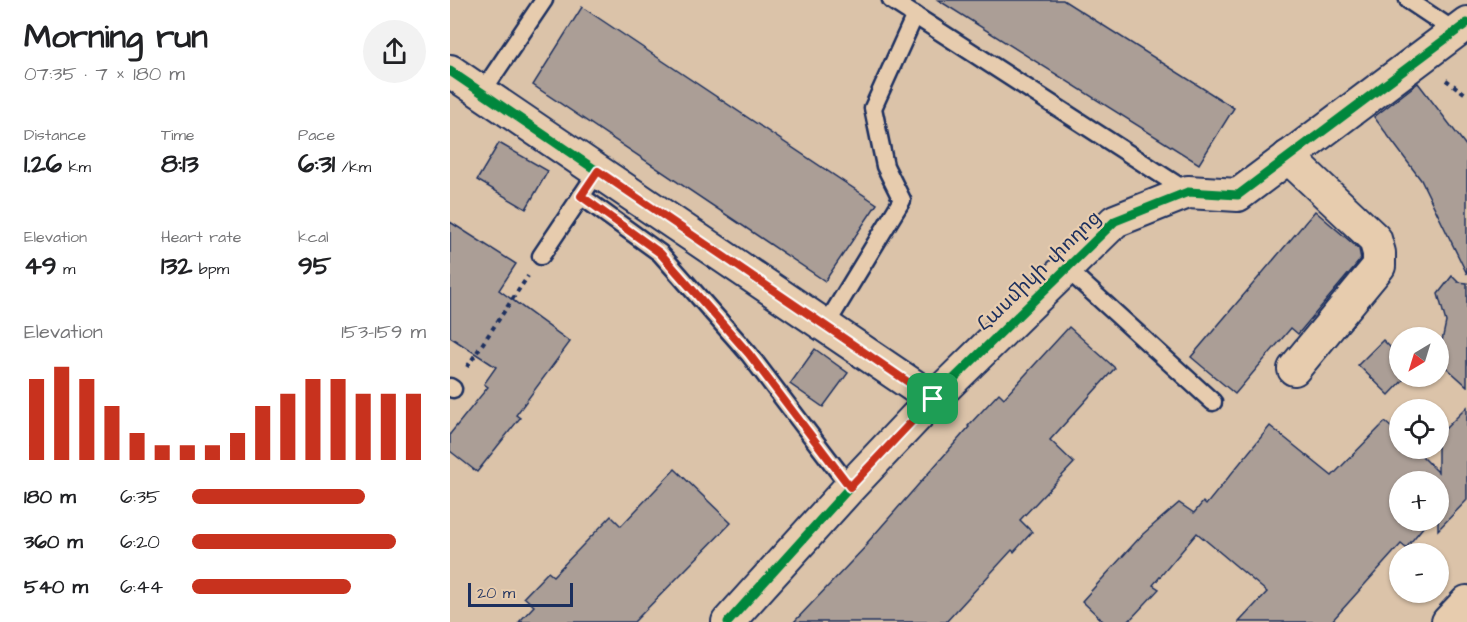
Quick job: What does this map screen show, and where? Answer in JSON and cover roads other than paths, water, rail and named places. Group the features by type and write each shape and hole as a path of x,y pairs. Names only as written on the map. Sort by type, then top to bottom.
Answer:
{"street":[{"name":"Հասմիկի փողոց","path":"728,622 933,399 1115,221 1188,192 1238,195 1461,27"},
{"path":"450,71 482,92 589,184 826,325 933,399"},
{"path":"1288,157 1375,239 1379,253 1379,267 1294,369"},
{"path":"1448,622 1467,602"}],"lane":[{"path":"482,92 544,0"},
{"path":"891,0 1188,192"},
{"path":"1408,0 1461,27"},
{"path":"826,325 902,200 885,166 873,108 915,15"},
{"path":"541,256 589,184 660,253 749,354 850,487"},
{"path":"1067,268 1213,402"}]}
